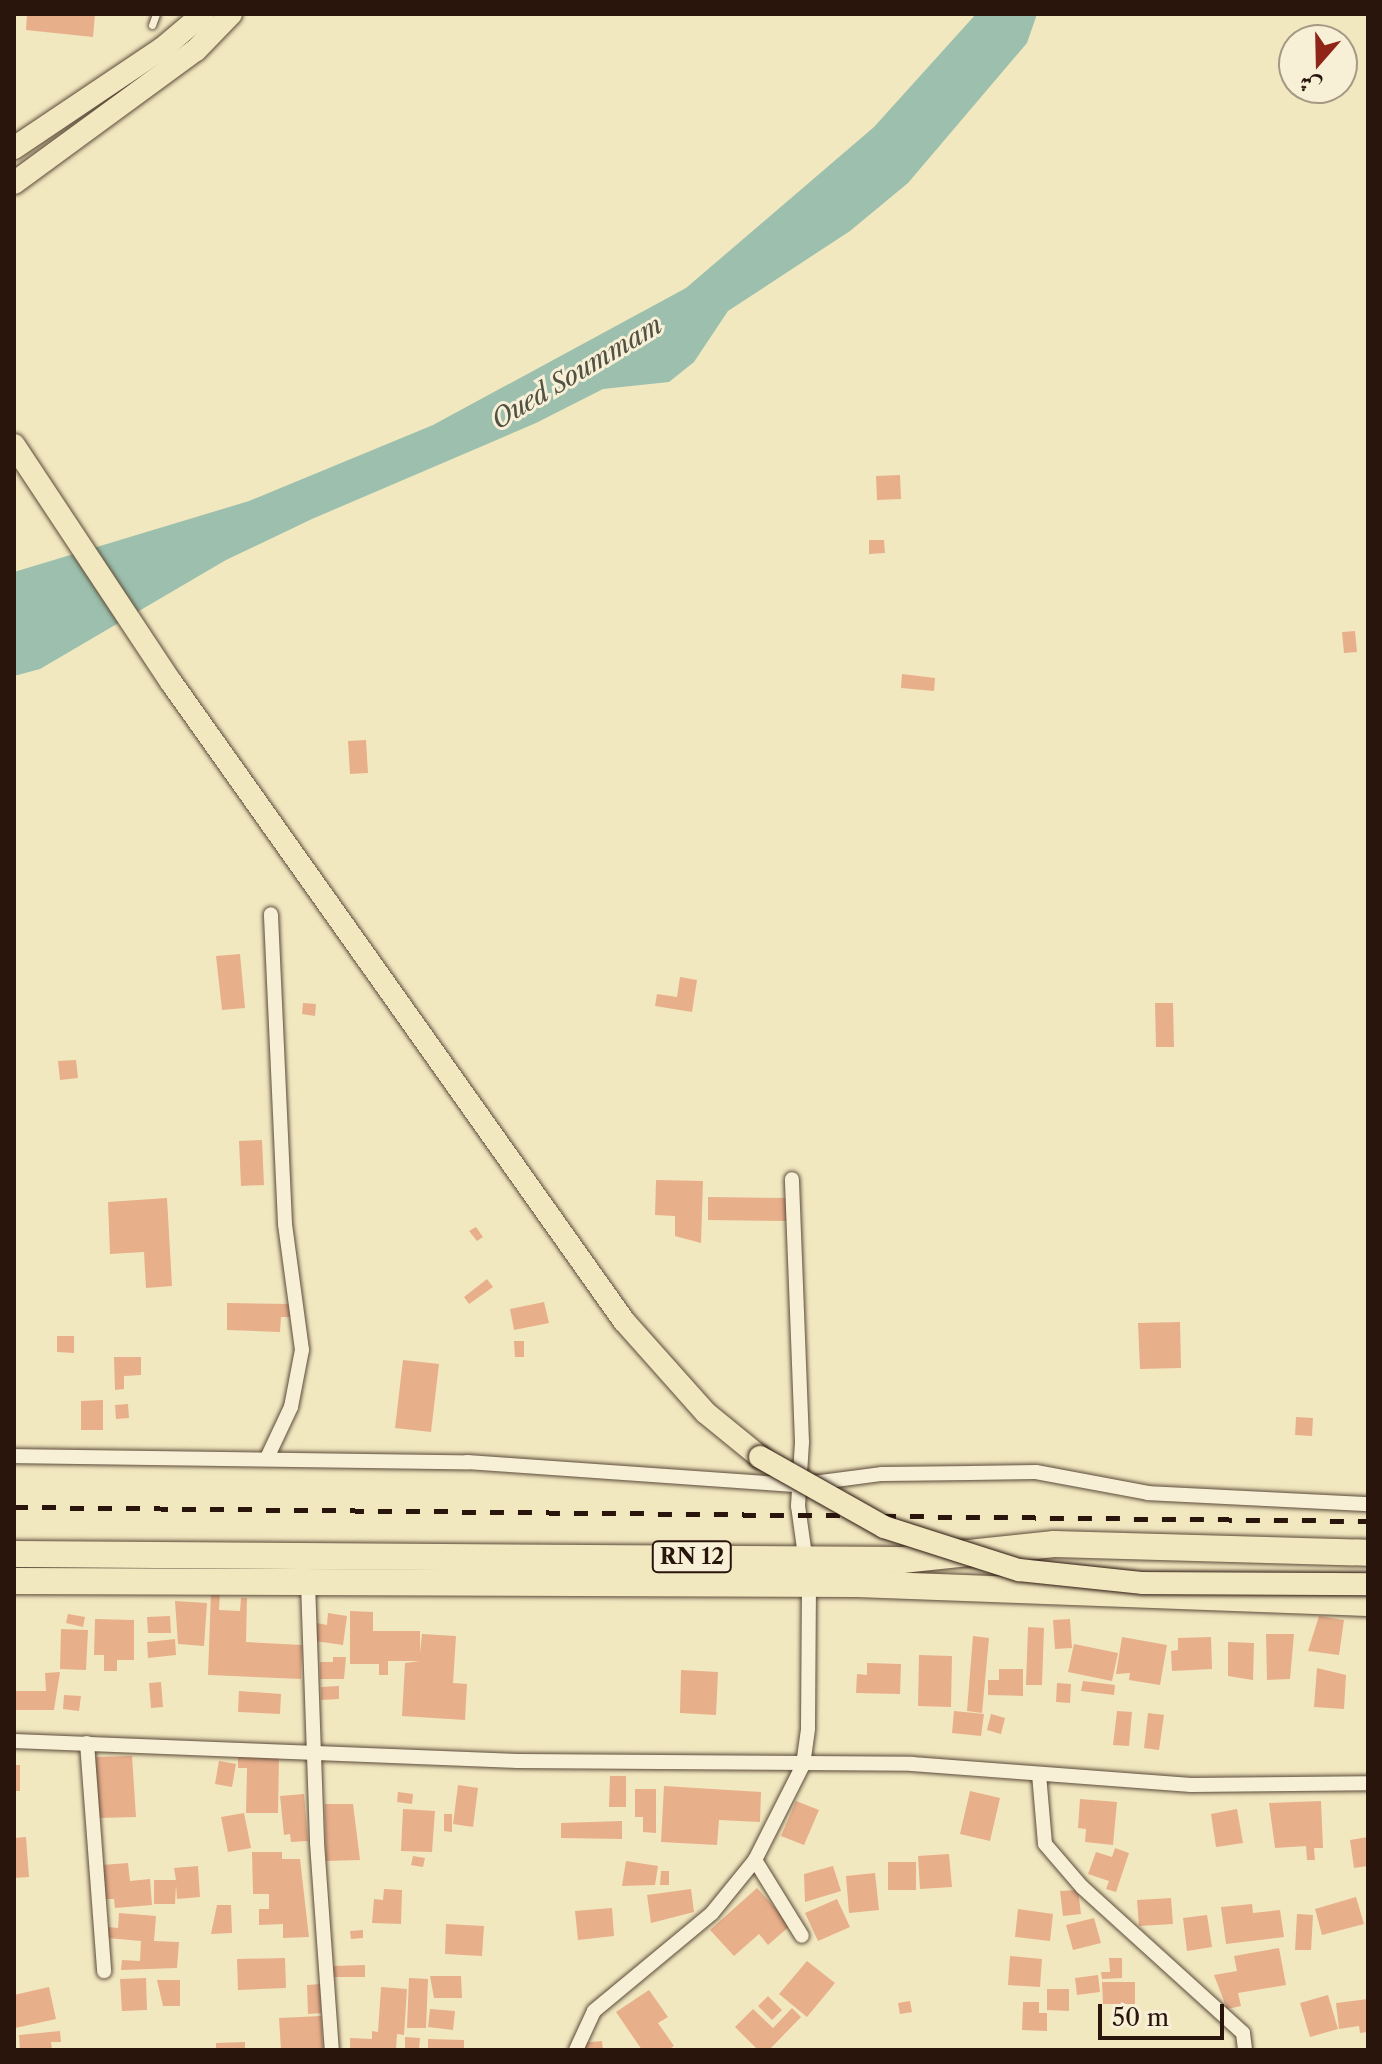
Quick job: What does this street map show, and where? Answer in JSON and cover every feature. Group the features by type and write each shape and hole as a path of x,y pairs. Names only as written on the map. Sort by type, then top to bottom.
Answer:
{"highway":[{"name":"RN 12","path":"14,1554 804,1556 902,1560 1054,1544 1368,1553"},
{"name":"RN 12","path":"14,1581 809,1584 1368,1603"}],"main road":[{"path":"14,148 163,48 203,14"},
{"path":"14,183 196,50 231,14"},
{"path":"14,445 171,682 624,1321 706,1413 760,1457 884,1527 1019,1570 1143,1583 1368,1584"}],"street":[{"path":"267,1458 291,1407 302,1350 285,1224 271,914"},
{"path":"576,2050 594,2011 712,1913 755,1860 803,1765 808,1728 809,1584 798,1485 802,1442 792,1179"},
{"path":"14,1456 467,1462 798,1485 882,1474 1036,1472 1148,1493 1368,1504"},
{"path":"308,1583 314,1750 332,2050"},
{"path":"14,1741 314,1750 518,1761 912,1764 1191,1785 1368,1783"},
{"path":"87,1743 104,1971"},
{"path":"1039,1774 1045,1844 1082,1887 1243,2033 1245,2050"},
{"path":"755,1860 802,1936"}],"lane":[{"path":"152,25 156,14"}],"water":[{"name":"Oued Soummam","path":"976,14 1037,14 1027,43 908,183 850,231 728,311 694,362 669,382 603,389 536,423 312,519 226,560 40,669 14,676 14,572 249,501 433,425 686,288 874,127"}],"building":[{"path":"27,14 95,14 93,37 26,30"},
{"path":"900,475 901,499 877,500 876,476"},
{"path":"869,540 884,540 885,553 869,554"},
{"path":"1355,631 1357,652 1344,653 1342,632"},
{"path":"902,674 935,678 934,691 901,688"},
{"path":"366,740 368,773 350,774 348,741"},
{"path":"240,954 245,1008 222,1010 216,956"},
{"path":"680,977 697,980 692,1012 655,1006 657,994 677,997"},
{"path":"303,1003 316,1004 315,1016 302,1014"},
{"path":"1155,1003 1173,1003 1174,1047 1156,1047"},
{"path":"76,1060 78,1078 60,1080 58,1061"},
{"path":"262,1140 264,1185 241,1186 239,1141"},
{"path":"656,1180 703,1181 701,1243 675,1236 675,1216 655,1215"},
{"path":"708,1197 792,1198 792,1221 708,1220"},
{"path":"167,1198 172,1286 146,1288 144,1252 110,1254 108,1202"},
{"path":"476,1227 483,1237 477,1241 469,1231"},
{"path":"487,1279 493,1287 469,1304 464,1297"},
{"path":"544,1302 549,1323 514,1330 510,1309"},
{"path":"227,1303 292,1304 291,1317 281,1317 280,1332 227,1330"},
{"path":"1180,1322 1181,1368 1140,1369 1138,1323"},
{"path":"57,1336 74,1336 74,1353 57,1352"},
{"path":"514,1341 524,1341 524,1357 515,1357"},
{"path":"114,1357 141,1357 141,1375 124,1376 124,1389 115,1390"},
{"path":"403,1360 439,1364 431,1432 395,1428"},
{"path":"103,1400 103,1430 81,1430 81,1401"},
{"path":"128,1404 129,1418 116,1419 115,1405"},
{"path":"1296,1417 1313,1418 1312,1436 1295,1435"},
{"path":"211,1592 220,1592 219,1610 240,1611 241,1598 247,1598 246,1642 302,1645 301,1679 208,1675"},
{"path":"175,1601 207,1603 204,1646 178,1644"},
{"path":"350,1611 373,1612 373,1631 420,1631 420,1653 422,1634 456,1636 453,1683 467,1684 465,1720 402,1716 405,1663 420,1661 388,1661 388,1675 379,1675 379,1664 350,1664"},
{"path":"328,1613 347,1616 343,1645 315,1641 317,1623 327,1625"},
{"path":"68,1614 85,1617 83,1627 66,1623"},
{"path":"170,1616 171,1633 148,1633 147,1617"},
{"path":"1319,1616 1344,1620 1339,1655 1308,1651"},
{"path":"95,1619 134,1620 134,1660 117,1660 117,1671 104,1671 104,1655 94,1655"},
{"path":"1070,1619 1072,1648 1055,1649 1053,1620"},
{"path":"1028,1627 1044,1628 1042,1685 1026,1685"},
{"path":"61,1629 88,1630 86,1670 60,1669"},
{"path":"1266,1634 1294,1634 1290,1679 1267,1680"},
{"path":"973,1636 989,1638 982,1713 967,1711"},
{"path":"1122,1637 1167,1645 1160,1685 1129,1680 1130,1673 1116,1674"},
{"path":"1211,1637 1212,1669 1172,1671 1171,1651 1178,1650 1178,1638"},
{"path":"175,1639 176,1655 148,1658 147,1642"},
{"path":"1228,1642 1254,1643 1253,1680 1228,1676"},
{"path":"1074,1644 1118,1653 1112,1681 1068,1672"},
{"path":"919,1655 952,1656 951,1707 918,1706"},
{"path":"333,1657 346,1657 344,1679 320,1679 320,1662 333,1662"},
{"path":"867,1663 901,1664 900,1694 856,1693 857,1674 867,1675"},
{"path":"1317,1668 1346,1675 1344,1709 1314,1707"},
{"path":"999,1669 1023,1669 1023,1696 988,1695 988,1680 999,1680"},
{"path":"681,1670 718,1672 716,1715 680,1713"},
{"path":"60,1672 54,1710 14,1710 14,1691 46,1691 45,1673"},
{"path":"1083,1681 1115,1685 1114,1695 1081,1691"},
{"path":"161,1682 163,1707 151,1708 149,1683"},
{"path":"1057,1683 1071,1684 1070,1703 1056,1702"},
{"path":"339,1686 339,1699 321,1700 321,1687"},
{"path":"239,1691 281,1694 280,1714 238,1712"},
{"path":"64,1695 81,1696 79,1711 63,1709"},
{"path":"954,1711 984,1714 981,1736 952,1733"},
{"path":"1117,1711 1132,1712 1129,1746 1113,1745"},
{"path":"1148,1713 1164,1715 1159,1750 1144,1748"},
{"path":"991,1714 1005,1718 1001,1734 987,1730"},
{"path":"132,1756 136,1817 98,1818 95,1757"},
{"path":"238,1756 279,1757 278,1813 246,1813 247,1768 238,1768"},
{"path":"219,1761 236,1764 232,1787 215,1784"},
{"path":"14,1765 20,1765 20,1791 14,1791"},
{"path":"610,1776 626,1776 626,1807 609,1807"},
{"path":"458,1785 478,1788 473,1827 453,1824"},
{"path":"664,1786 761,1792 760,1822 719,1820 717,1845 661,1842"},
{"path":"635,1789 656,1789 656,1833 643,1832 643,1817 635,1817"},
{"path":"970,1791 1000,1798 990,1841 960,1834"},
{"path":"398,1792 413,1794 412,1804 397,1802"},
{"path":"304,1794 308,1841 291,1842 290,1834 284,1835 280,1796"},
{"path":"1080,1799 1117,1802 1113,1845 1085,1842 1086,1829 1078,1828"},
{"path":"796,1801 819,1810 804,1845 781,1836"},
{"path":"1321,1801 1323,1848 1314,1848 1315,1860 1307,1860 1306,1846 1275,1848 1269,1803"},
{"path":"325,1804 353,1804 360,1860 326,1861"},
{"path":"403,1809 435,1811 432,1852 401,1851"},
{"path":"1237,1809 1243,1843 1216,1847 1211,1814"},
{"path":"244,1813 251,1848 228,1852 221,1817"},
{"path":"444,1814 452,1814 452,1832 444,1831"},
{"path":"622,1821 622,1839 561,1838 561,1823"},
{"path":"26,1837 29,1877 14,1878 14,1838"},
{"path":"1368,1837 1368,1866 1354,1868 1350,1840"},
{"path":"1115,1848 1129,1853 1116,1892 1106,1889 1109,1881 1088,1874 1096,1852 1112,1857"},
{"path":"252,1852 282,1852 282,1859 300,1859 309,1937 283,1938 283,1924 259,1925 259,1909 269,1909 269,1894 253,1894"},
{"path":"949,1854 952,1887 920,1889 918,1856"},
{"path":"413,1856 425,1858 423,1867 411,1865"},
{"path":"626,1861 658,1866 655,1885 622,1886"},
{"path":"888,1862 916,1862 916,1890 888,1890"},
{"path":"128,1863 130,1881 150,1879 152,1905 115,1908 114,1899 105,1899 102,1865"},
{"path":"198,1866 200,1897 177,1899 176,1885 175,1904 154,1904 154,1880 176,1880 174,1868"},
{"path":"833,1866 841,1891 805,1902 804,1874"},
{"path":"661,1871 669,1871 669,1885 660,1885"},
{"path":"875,1873 879,1910 849,1913 846,1876"},
{"path":"757,1888 791,1925 768,1945 759,1934 734,1956 710,1930"},
{"path":"384,1889 402,1890 401,1924 372,1923 374,1899 383,1900"},
{"path":"691,1889 694,1912 651,1923 647,1895"},
{"path":"1078,1890 1081,1914 1063,1916 1060,1891"},
{"path":"1356,1897 1364,1924 1322,1935 1315,1909"},
{"path":"1171,1898 1173,1924 1139,1926 1137,1900"},
{"path":"837,1899 850,1927 818,1941 805,1913"},
{"path":"1252,1904 1253,1913 1280,1910 1284,1937 1226,1944 1221,1907"},
{"path":"217,1905 231,1905 232,1933 211,1934"},
{"path":"612,1908 614,1936 578,1940 575,1911"},
{"path":"1018,1909 1053,1914 1050,1941 1015,1937"},
{"path":"119,1913 156,1916 154,1941 179,1942 177,1968 121,1970 122,1960 140,1961 141,1941 107,1938 108,1927 118,1928"},
{"path":"1297,1914 1313,1915 1311,1950 1295,1950"},
{"path":"1207,1915 1212,1947 1187,1951 1183,1918"},
{"path":"1094,1918 1101,1943 1073,1950 1066,1925"},
{"path":"446,1924 484,1926 482,1956 445,1954"},
{"path":"363,1930 363,1938 351,1939 350,1931"},
{"path":"1279,1948 1286,1985 1238,1993 1241,2006 1227,2009 1214,1975 1237,1971 1234,1956"},
{"path":"1010,1956 1042,1959 1040,1987 1008,1985"},
{"path":"285,1958 286,1988 238,1990 237,1959"},
{"path":"1109,1958 1122,1958 1122,1978 1102,1979 1101,1972 1110,1972"},
{"path":"807,1961 835,1983 807,2017 779,1994"},
{"path":"365,1965 365,1977 331,1977 332,1966"},
{"path":"1098,1975 1100,1992 1077,1995 1075,1978"},
{"path":"430,1976 461,1976 462,1998 434,1998"},
{"path":"146,1978 147,2010 122,2011 120,1979"},
{"path":"409,1978 428,1979 426,2028 407,2028"},
{"path":"157,1980 180,1980 180,2006 163,2006"},
{"path":"1102,1982 1135,1982 1135,2004 1103,2004"},
{"path":"320,1984 321,2013 308,2014 307,1985"},
{"path":"49,1987 56,2019 15,2028 14,1995"},
{"path":"381,1987 407,1989 404,2035 397,2034 396,2050 350,2050 350,2038 372,2039 372,2031 378,2032"},
{"path":"1047,1989 1069,1989 1069,2011 1047,2010"},
{"path":"649,1990 668,2017 658,2023 674,2046 668,2050 642,2050 616,2012"},
{"path":"1328,1995 1338,2029 1310,2037 1300,2003"},
{"path":"768,1996 782,2010 772,2020 758,2006"},
{"path":"1368,1999 1368,2032 1360,2033 1359,2026 1339,2029 1336,2003"},
{"path":"910,2001 912,2012 900,2014 898,2003"},
{"path":"1023,2002 1039,2002 1039,2013 1047,2013 1047,2031 1022,2030"},
{"path":"792,2008 801,2017 769,2050 758,2050 735,2027 753,2009 773,2028"},
{"path":"430,2009 455,2011 453,2030 428,2027"},
{"path":"321,2016 323,2050 281,2050 279,2018"},
{"path":"60,2031 61,2042 51,2042 52,2050 20,2050 19,2035"},
{"path":"405,2037 420,2038 419,2050 405,2050"},
{"path":"428,2039 464,2040 464,2050 428,2050"},
{"path":"602,2041 603,2050 579,2050 579,2043"},
{"path":"245,2042 245,2050 216,2050 216,2043"}],"railway":[{"path":"14,1507 1368,1521"}]}
